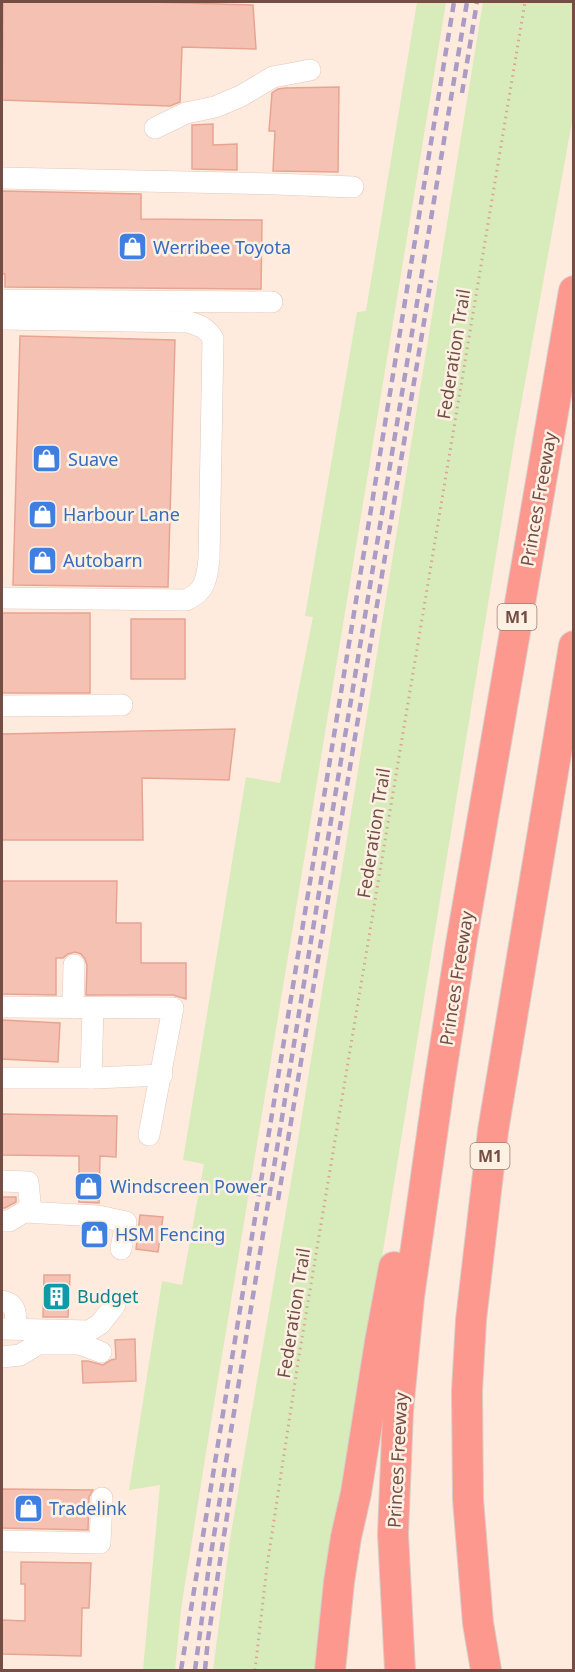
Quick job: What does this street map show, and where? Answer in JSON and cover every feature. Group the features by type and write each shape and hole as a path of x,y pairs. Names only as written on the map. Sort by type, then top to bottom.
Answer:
{"highway":[{"name":"Princes Freeway","path":"400,1671 393,1534 398,1411 409,1297 461,944 573,291"},
{"name":"M1","path":"486,1671 478,1623 468,1499 467,1391 471,1320 493,1131 573,646"},
{"path":"330,1671 344,1549 356,1493 400,1228 461,944"},
{"path":"346,1671 356,1493"}],"lane":[{"path":"155,128 186,113 215,107 241,96 273,77 310,70"},
{"path":"2,178 353,187"},
{"path":"2,300 272,302"},
{"path":"2,319 189,322 209,331 213,339 209,560 204,585 196,596 186,600 2,598"},
{"path":"2,706 122,705"},
{"path":"74,965 83,1008 91,1078"},
{"path":"2,1007 173,1008 149,1135"},
{"path":"2,1078 162,1075"},
{"path":"2,1180 28,1182 31,1212"},
{"path":"2,1221 9,1221 24,1212 31,1212 98,1216 126,1222 121,1249"},
{"path":"2,1301 14,1307 16,1312 8,1329 89,1331 100,1324 115,1305"},
{"path":"2,1357 20,1355 38,1344 79,1344 101,1352"},
{"path":"2,1541 100,1543 102,1498"}],"path":[{"name":"Federation Trail","path":"255,1671 267,1566 299,1356 525,2"}],"green space":[{"path":"417,2 446,2 208,1440 181,1609 175,1670 143,1670 160,1485 129,1490 162,1281 182,1285 204,1164 183,1160 246,777 280,783 313,617 305,616 357,312 366,311"},
{"path":"483,2 573,2 573,116 515,438 327,1596 321,1670 213,1670 230,1539 295,1158"}],"building":[{"path":"3,2 253,5 256,49 182,47 180,102 170,106 2,100"},
{"path":"339,87 338,172 273,171 275,131 269,131 272,93 285,88"},
{"path":"213,124 213,145 237,144 237,170 192,169 192,125"},
{"name":"Werribee Toyota","path":"2,191 141,194 141,219 262,220 261,289 5,287 5,274 2,274"},
{"path":"20,336 175,340 168,587 13,585"},
{"path":"2,613 90,613 90,693 2,693"},
{"path":"131,619 185,619 185,679 131,679"},
{"path":"235,729 229,780 142,778 143,840 2,840 2,734"},
{"path":"2,881 117,881 116,923 141,923 141,963 186,963 186,999 173,995 86,995 87,965 81,954 75,952 63,958 56,958 56,995 2,994"},
{"path":"2,1020 60,1023 58,1062 2,1059"},
{"path":"2,1114 117,1116 116,1157 100,1156 99,1203 79,1202 79,1156 2,1155"},
{"path":"2,1197 16,1197 16,1202 2,1208"},
{"path":"140,1215 163,1217 158,1252 136,1249"},
{"name":"Budget","path":"44,1275 70,1275 68,1317 43,1317"},
{"path":"135,1339 136,1381 83,1383 82,1361 103,1365 116,1359 115,1340"},
{"path":"2,1489 93,1490 89,1497 88,1530 2,1528"},
{"path":"21,1562 91,1563 89,1608 82,1608 81,1656 2,1654 2,1620 25,1621 25,1584 21,1584"}],"railway":[{"path":"181,1670 454,2"},
{"path":"195,1670 209,1566 300,1007 467,2"},
{"path":"462,93 477,2"},
{"path":"278,1200 431,280"},
{"path":"205,1670 235,1464"}],"place":[{"name":"Werribee Toyota","path":"132,247"},
{"name":"Suave","path":"47,459"},
{"name":"Harbour Lane","path":"42,514"},
{"name":"Autobarn","path":"42,560"},
{"name":"Windscreen Power","path":"89,1186"},
{"name":"HSM Fencing","path":"94,1234"},
{"name":"Budget","path":"56,1296"},
{"name":"Tradelink","path":"28,1508"}]}
